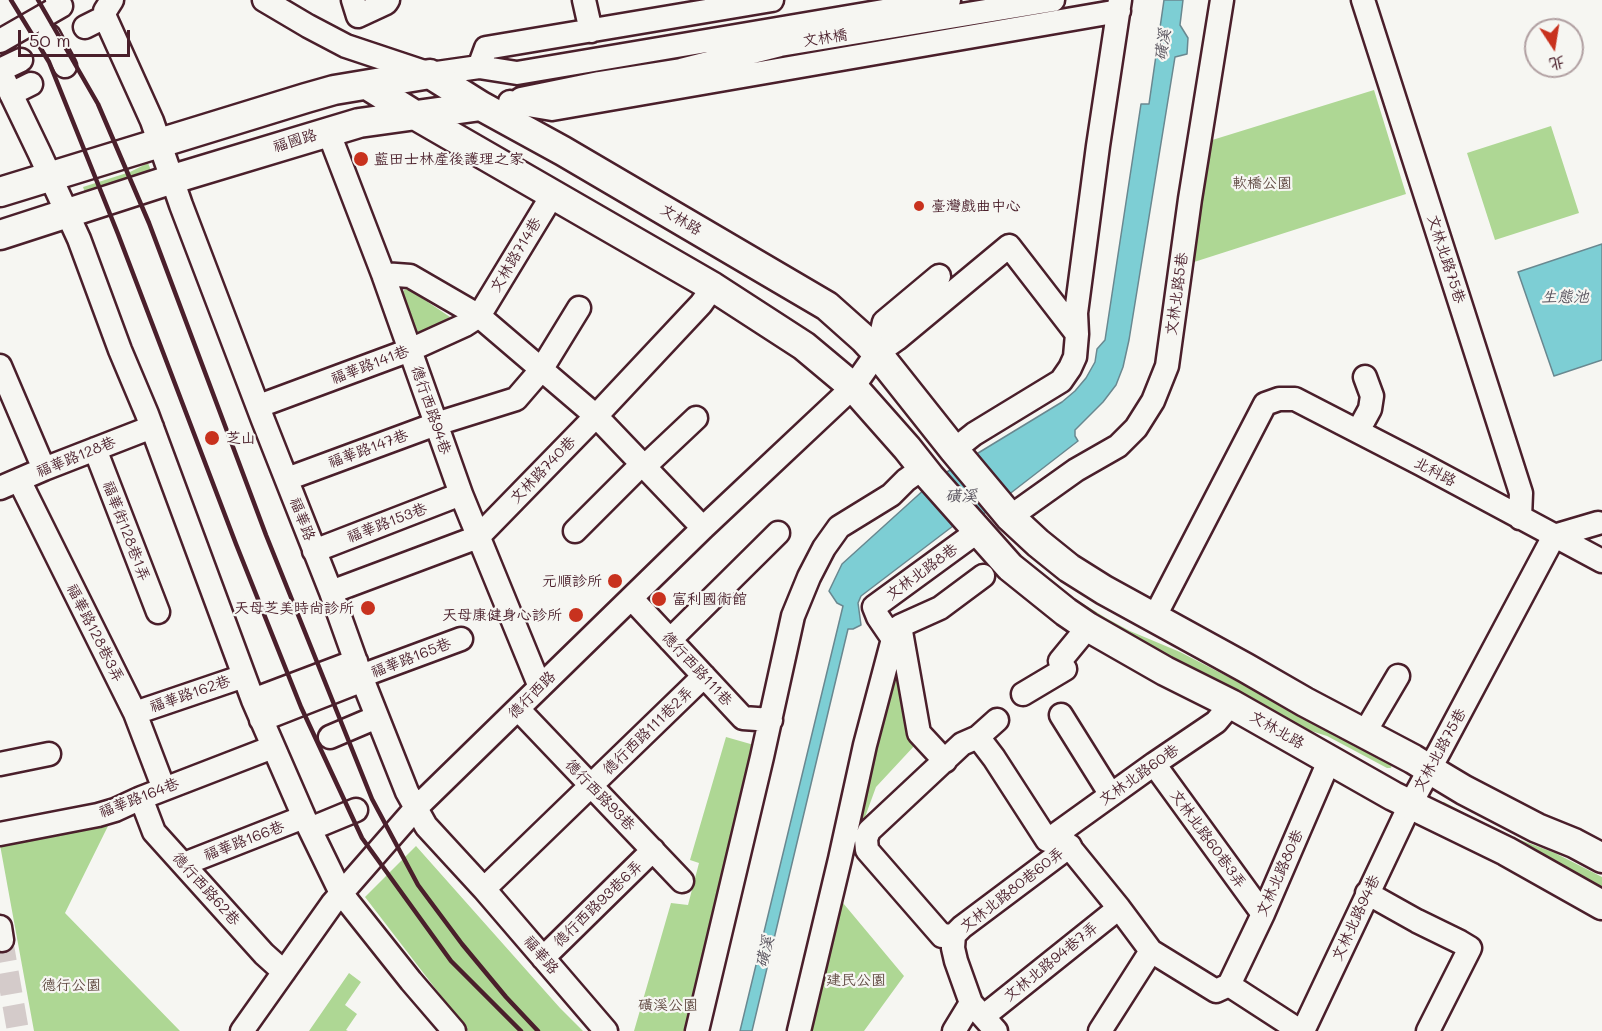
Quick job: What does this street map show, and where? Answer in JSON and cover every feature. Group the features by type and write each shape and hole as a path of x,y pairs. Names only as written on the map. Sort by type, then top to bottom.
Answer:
{"main road":[{"name":"文林路","path":"430,74 481,106 563,151 827,306 877,353 1007,513"},
{"path":"0,192 334,90 430,74"},
{"path":"367,85 713,287 804,346 853,387 926,473"},
{"name":"福國路","path":"0,235 328,131 359,123 481,106"},
{"name":"文林北路","path":"926,473 1010,567 1061,609 1088,627 1410,805 1506,850 1602,905"},
{"path":"1007,513 1038,543 1069,568 1104,590 1305,702 1365,732 1429,770 1537,828 1574,843 1602,858"}],"street":[{"path":"0,26 46,0"},
{"path":"0,41 61,6 57,0"},
{"name":"文林路","path":"264,0 346,46 430,74"},
{"path":"367,85 346,46 359,5 387,3 388,0"},
{"path":"584,0 591,31"},
{"path":"430,74 479,67 486,48 772,0"},
{"name":"文林橋","path":"479,67 517,73 950,0"},
{"name":"文林橋","path":"598,83 681,70 780,45 1053,0"},
{"name":"文林北路5巷","path":"1007,513 1118,446 1136,428 1157,392 1167,366 1222,0"},
{"name":"文林北路75巷","path":"1363,0 1521,493 1520,518"},
{"path":"510,102 552,109 1120,6 1098,146 1076,313 1075,357 1060,381 974,434 960,456"},
{"path":"85,27 109,9"},
{"name":"福華路","path":"109,9 107,45 152,121 181,204 407,792 426,826 484,889 606,1031"},
{"path":"49,36 65,66"},
{"path":"21,60 0,71 21,89 39,152 78,239 152,427 244,676 273,747 341,892 454,1031"},
{"name":"福國路","path":"481,106 598,83"},
{"name":"德行西路94巷","path":"328,131 383,274 460,495 540,687"},
{"name":"文林路714巷","path":"479,316 553,194"},
{"path":"877,353 1010,246 1077,334"},
{"path":"383,274 410,276 479,316 596,416 704,528"},
{"path":"877,353 884,322 939,276"},
{"name":"文林路740巷","path":"331,592 478,537 702,304 713,287"},
{"name":"福華路147巷","path":"286,478 436,424 516,399 541,370 579,308"},
{"name":"福華路141巷","path":"259,406 410,350 465,325 479,316"},
{"name":"德行西路","path":"242,1031 341,892 416,808 704,528 853,387 877,353"},
{"path":"0,366 44,469"},
{"path":"1358,431 1370,409 1372,396 1365,377"},
{"name":"北科路","path":"1154,618 1265,404 1278,399 1296,399 1602,561"},
{"path":"575,531 636,470 644,467 696,418"},
{"name":"福華路128巷","path":"9,484 152,427"},
{"name":"福華街128巷1弄","path":"94,449 158,612"},
{"path":"697,1031 771,720 793,616 809,577 824,548 839,527 891,495 906,480 926,473"},
{"name":"福華路128巷3弄","path":"9,484 135,713 164,789"},
{"name":"福華路153巷","path":"314,551 460,495"},
{"path":"1554,536 1598,523"},
{"name":"文林北路8巷","path":"799,1031 893,639 874,607 975,529"},
{"path":"670,640 778,533"},
{"name":"文林北路75巷","path":"1410,805 1554,536"},
{"path":"945,761 919,733 900,626 940,608 983,576"},
{"name":"德行西路111巷","path":"632,599 743,718 771,720"},
{"path":"1023,694 1065,669 1060,661 1088,627"},
{"name":"福華路165巷","path":"257,710 360,672 461,639"},
{"name":"福華路162巷","path":"135,713 244,676"},
{"name":"德行西路111巷2弄","path":"484,889 704,676"},
{"path":"1365,732 1398,676"},
{"name":"文林北路60巷","path":"1064,839 1112,795 1216,722 1231,704"},
{"name":"德行西路93巷","path":"518,709 682,880"},
{"path":"1061,715 1112,795"},
{"path":"330,738 377,717"},
{"path":"954,935 942,936 867,850 866,839 869,831 962,744 978,737 997,720"},
{"path":"978,737 1047,840 1064,839 1151,951 1216,991 1229,985 1301,1031"},
{"name":"福華路164巷","path":"0,834 115,810 273,747"},
{"path":"0,764 49,754"},
{"name":"文林北路80巷","path":"1229,985 1263,914 1329,761"},
{"name":"文林北路60巷3弄","path":"1154,764 1263,914"},
{"name":"德行西路62巷","path":"141,798 154,832 264,954 284,972"},
{"name":"文林北路94巷","path":"1301,1031 1410,805"},
{"name":"福華路166巷","path":"184,864 307,823 356,810"},
{"name":"文林北路80巷60弄","path":"984,1017 956,961 954,935 1064,839"},
{"name":"德行西路93巷6弄","path":"543,958 653,850"},
{"path":"1367,893 1470,948 1428,1031"},
{"name":"文林北路94巷7弄","path":"984,1017 1119,908"},
{"path":"1100,1031 1151,951"},
{"path":"954,1031 984,1017"}],"green space":[{"name":"軟橋公園","path":"1374,90 1406,194 1191,263 1209,141"},
{"path":"1551,126 1579,213 1495,240 1467,153"},
{"path":"148,163 152,173 86,195 83,187 130,172"},
{"path":"407,288 450,317 412,338 403,291"},
{"path":"1077,600 1130,631 1180,652 1393,762 1391,768 1327,736 1273,719 1105,621"},
{"path":"899,645 916,744 876,787 857,839 851,836"},
{"name":"磺溪公園","path":"726,737 754,745 687,1031 634,1031 671,903 688,905 699,863 690,860"},
{"path":"1442,802 1502,833 1555,853 1602,877 1602,891 1441,806"},
{"name":"德行公園","path":"109,824 65,913 180,1031 34,1031 0,845"},
{"path":"416,846 583,1031 468,1031 365,897"},
{"name":"建民公園","path":"838,897 904,976 864,1031 805,1031"},
{"path":"349,973 361,982 345,1005 357,1014 346,1030 348,1031 309,1031"}],"water":[{"name":"磺溪","path":"1164,0 1183,0 1180,25 1188,38 1187,54 1175,57 1129,340 1116,385 1103,402 1075,430 1078,441 959,533 953,526 861,596 858,603 861,625 848,629 752,1031 740,1031 843,606 837,603 829,591 842,564 937,478 1062,402 1086,378 1095,362 1097,349 1105,340 1141,104 1149,104"},
{"name":"生態池","path":"1602,244 1602,360 1554,376 1518,272"}],"tunnel":[{"path":"2,940 18,1031"}],"railway":[{"path":"11,0 49,62 301,707 362,838 451,961 521,1031"},
{"path":"38,0 98,104 149,223 266,535 372,799 418,885 462,944 538,1031"}],"place":[{"name":"藍田士林產後護理之家","path":"361,159"},
{"name":"臺灣戲曲中心","path":"919,206"},
{"name":"芝山","path":"212,438"},
{"name":"元順診所","path":"615,581"},
{"name":"富利國術館","path":"659,599"},
{"name":"天母芝美時尚診所","path":"368,608"},
{"name":"天母康健身心診所","path":"576,615"}]}
